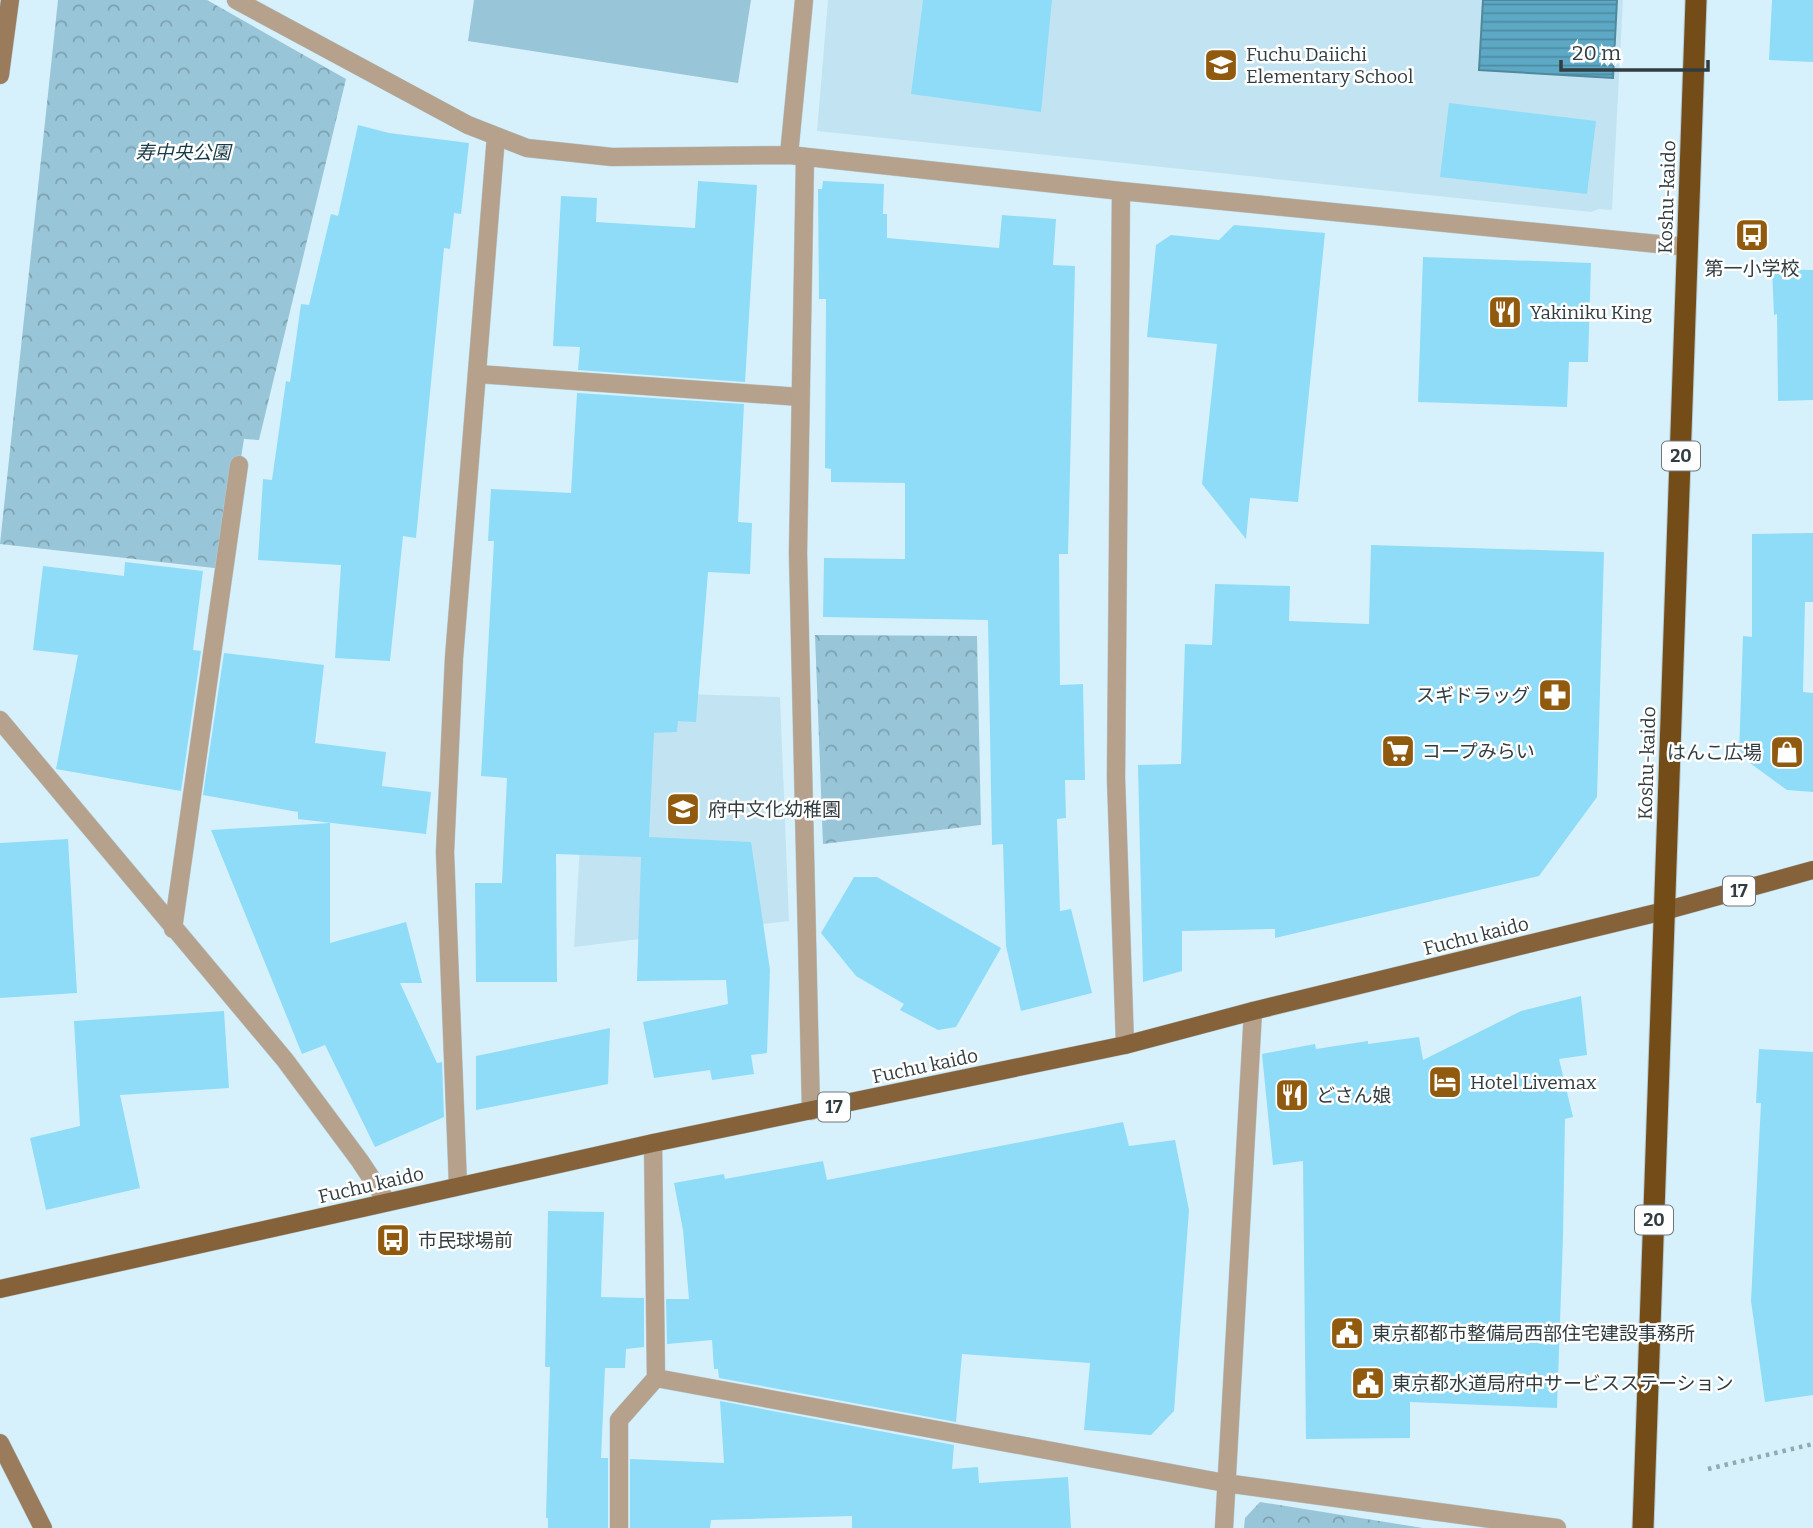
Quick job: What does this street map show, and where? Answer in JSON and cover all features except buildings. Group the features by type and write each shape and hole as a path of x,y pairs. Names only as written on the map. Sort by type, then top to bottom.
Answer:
{"highway":[{"name":"Koshu-kaido","path":"1643,1528 1696,0"}],"main road":[{"name":"Fuchu kaido","path":"0,1289 653,1143 1125,1045 1253,1011 1664,911 1813,870"}],"street":[{"path":"0,75 10,0"},
{"path":"236,0 468,125 527,148 612,156 797,156 1688,247"},
{"path":"804,0 797,156 799,579 811,1111"},
{"path":"458,1186 445,852 454,658 496,136"},
{"path":"1121,191 1116,778 1125,1045"},
{"path":"477,374 800,397"},
{"path":"173,929 239,465"},
{"path":"0,720 285,1060 387,1202"},
{"path":"1224,1528 1253,1011"},
{"path":"619,1528 619,1420 656,1378 653,1143"},
{"path":"656,1378 1226,1483 1557,1528"},
{"path":"0,1443 43,1528"}],"path":[{"path":"1708,1469 1813,1444"}],"shaded area":[{"name":"Fuchu Daiichi Elementary School","path":"828,0 1623,0 1612,210 1599,209 1591,212 817,131"},
{"path":"1483,0 1617,0 1613,78 1479,70"},
{"name":"府中文化幼稚園","path":"589,691 780,697 789,921 574,947"}],"green space":[{"name":"寿中央公園","path":"58,0 207,0 346,79 259,440 244,439 223,569 0,544"},
{"path":"474,0 751,0 738,83 468,41"},
{"path":"815,635 977,636 981,825 823,844"},
{"path":"1260,1502 1423,1528 1244,1528 1245,1518"}],"place":[{"name":"Fuchu Daiichi Elementary School","path":"1221,65"},
{"name":"第一小学校","path":"1752,235"},
{"name":"Yakiniku King","path":"1505,312"},
{"name":"スギドラッグ","path":"1555,695"},
{"name":"コープみらい","path":"1398,751"},
{"name":"はんこ広場","path":"1787,752"},
{"name":"府中文化幼稚園","path":"683,809"},
{"name":"Hotel Livemax","path":"1445,1082"},
{"name":"どさん娘","path":"1292,1095"},
{"name":"市民球場前","path":"393,1240"},
{"name":"東京都都市整備局西部住宅建設事務所","path":"1347,1333"},
{"name":"東京都水道局府中サービスステーション","path":"1368,1383"}]}
